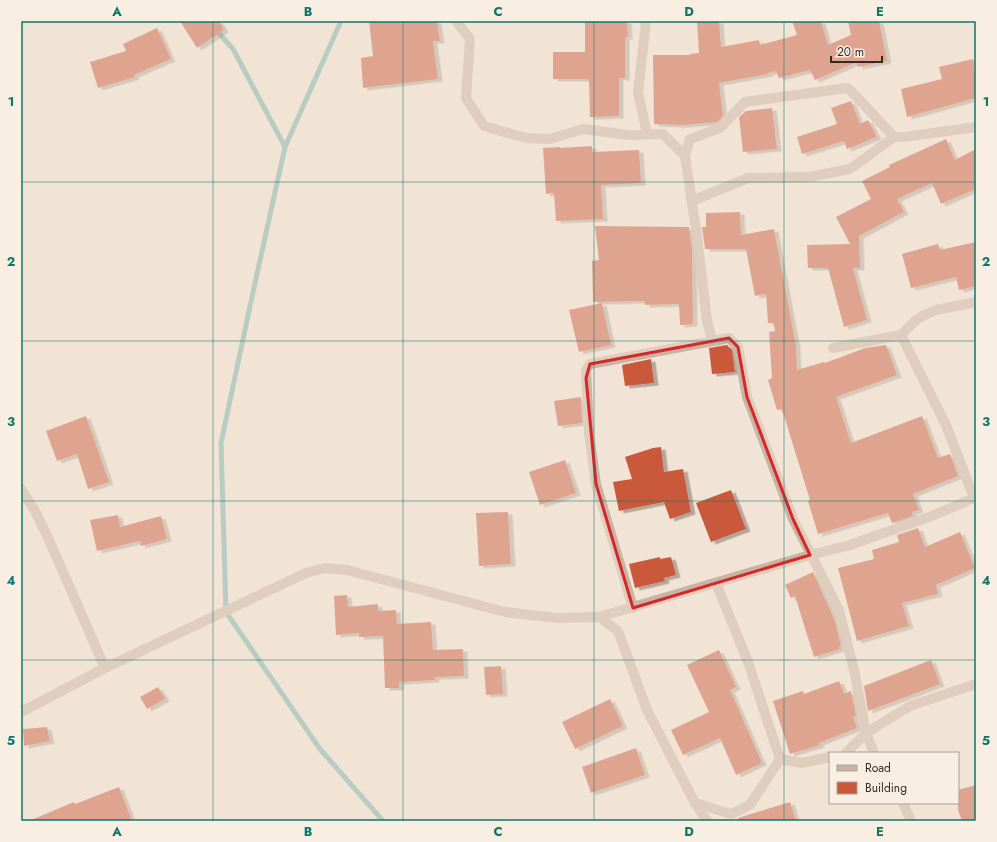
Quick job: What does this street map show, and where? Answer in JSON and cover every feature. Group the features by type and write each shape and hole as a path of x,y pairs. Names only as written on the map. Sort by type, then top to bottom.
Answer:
{"street":[{"path":"456,21 470,39 466,98 484,126 526,138 550,139 583,129 628,134 664,134 685,156"},
{"path":"646,21 638,92 647,134"},
{"path":"712,340 707,321 685,156 690,139 720,128 745,102 847,88 894,137"},
{"path":"692,200 748,178 809,177 850,169 894,137 904,137 976,127"},
{"path":"833,348 901,335 914,321 924,315 936,310 976,302"},
{"path":"21,712 105,668 306,573 325,568 346,570 505,612 557,618 599,617 810,555 850,545 932,516 975,497 946,425 901,335"},
{"path":"633,608 596,484 589,434 586,370 590,364 712,340 730,338 738,347 747,398 792,519 839,610 854,670 866,733 874,752"},
{"path":"21,489 35,511 49,540 105,668"},
{"path":"716,583 748,662 780,759"},
{"path":"599,617 618,631 646,710 706,821"},
{"path":"847,752 866,733 910,706 976,684"},
{"path":"780,759 802,763 829,757"},
{"path":"695,803 731,814 750,805 780,759"},
{"path":"903,804 911,821"}],"highlighted area":[{"path":"729,338 738,347 747,397 793,519 810,555 633,608 596,484 586,378 590,364"}],"building":[{"path":"180,21 219,21 224,30 197,48"},
{"path":"369,21 437,21 440,41 433,41 438,79 363,88 361,58 373,56"},
{"path":"585,21 627,21 628,37 625,37 625,78 619,78 619,116 590,117 589,79 553,79 553,52 585,52"},
{"path":"697,21 719,21 721,47 759,40 760,45 797,35 792,21 821,21 828,45 851,35 848,21 879,21 887,61 858,67 857,62 815,80 810,70 779,78 776,71 768,74 719,83 723,116 717,122 683,125 654,124 653,55 690,55 699,53"},
{"path":"157,28 171,59 134,75 135,77 98,88 90,62 126,51 123,44"},
{"path":"973,59 976,71 976,98 907,117 901,89 942,79 939,67"},
{"path":"851,101 860,124 868,120 877,137 847,149 844,141 802,154 797,137 837,124 831,108"},
{"path":"772,108 777,149 743,152 739,117 746,111"},
{"path":"946,139 955,160 976,149 976,189 941,204 932,183 897,199 904,212 859,236 860,268 853,268 867,320 844,327 828,268 808,268 807,245 850,244 836,217 871,199 862,181 890,167 889,165"},
{"path":"592,146 592,152 639,150 641,183 601,185 603,219 556,221 554,193 546,194 543,148"},
{"path":"740,212 741,235 774,229 796,346 797,370 824,362 825,363 865,348 886,345 897,375 836,397 851,443 922,416 938,458 950,454 958,476 913,494 919,510 912,512 913,516 892,523 888,513 818,534 808,501 810,500 782,409 777,410 768,380 772,378 769,332 775,331 774,323 768,323 766,294 755,296 746,249 705,249 702,227 706,227 706,213"},
{"path":"595,226 689,227 692,250 693,324 680,325 679,304 645,305 645,301 593,302 592,261 599,260"},
{"path":"976,242 976,286 959,290 956,277 911,288 902,254 938,244 940,250"},
{"path":"602,303 611,345 579,352 569,310"},
{"path":"727,345 732,350 735,372 712,374 709,348"},
{"path":"651,359 654,383 625,386 622,365"},
{"path":"581,397 582,423 558,426 554,401"},
{"path":"86,416 109,482 88,489 77,454 57,461 46,431"},
{"path":"661,447 664,472 683,469 691,512 670,519 664,502 619,511 613,482 632,479 625,457"},
{"path":"565,460 576,493 540,505 529,472"},
{"path":"731,490 746,529 711,542 696,503"},
{"path":"508,512 511,564 479,566 476,513"},
{"path":"118,515 120,527 161,516 167,539 141,546 140,541 97,551 90,520"},
{"path":"918,528 925,547 960,532 975,568 936,585 938,594 902,603 909,626 857,641 838,568 874,559 872,550 899,542 897,535"},
{"path":"660,557 660,559 671,557 676,575 664,578 665,581 635,588 629,564"},
{"path":"813,572 835,621 841,646 839,647 840,649 814,657 795,596 791,598 785,585"},
{"path":"347,595 348,607 378,604 378,611 396,610 397,624 431,622 433,650 463,649 464,676 435,677 435,680 399,682 399,688 385,688 383,636 359,637 359,633 336,635 334,596"},
{"path":"719,650 736,687 730,690 762,763 736,775 720,738 683,755 671,730 709,712 687,665"},
{"path":"931,660 940,684 868,711 864,686"},
{"path":"501,666 503,694 486,695 484,667"},
{"path":"839,681 844,694 851,691 856,716 853,717 857,728 819,743 820,745 790,754 773,701 803,691 804,694"},
{"path":"158,687 165,699 147,709 140,697"},
{"path":"610,699 623,726 575,749 562,722"},
{"path":"47,727 50,741 24,746 23,729"},
{"path":"636,748 645,775 591,793 582,767"},
{"path":"976,785 976,821 962,821 958,810 959,790"},
{"path":"119,787 132,821 29,821 74,802 75,804"},
{"path":"790,802 796,821 739,821 738,818"}],"waterway":[{"path":"208,21 233,49 285,147 221,443 226,612 320,749 383,821"},
{"path":"285,147 341,21"}]}
